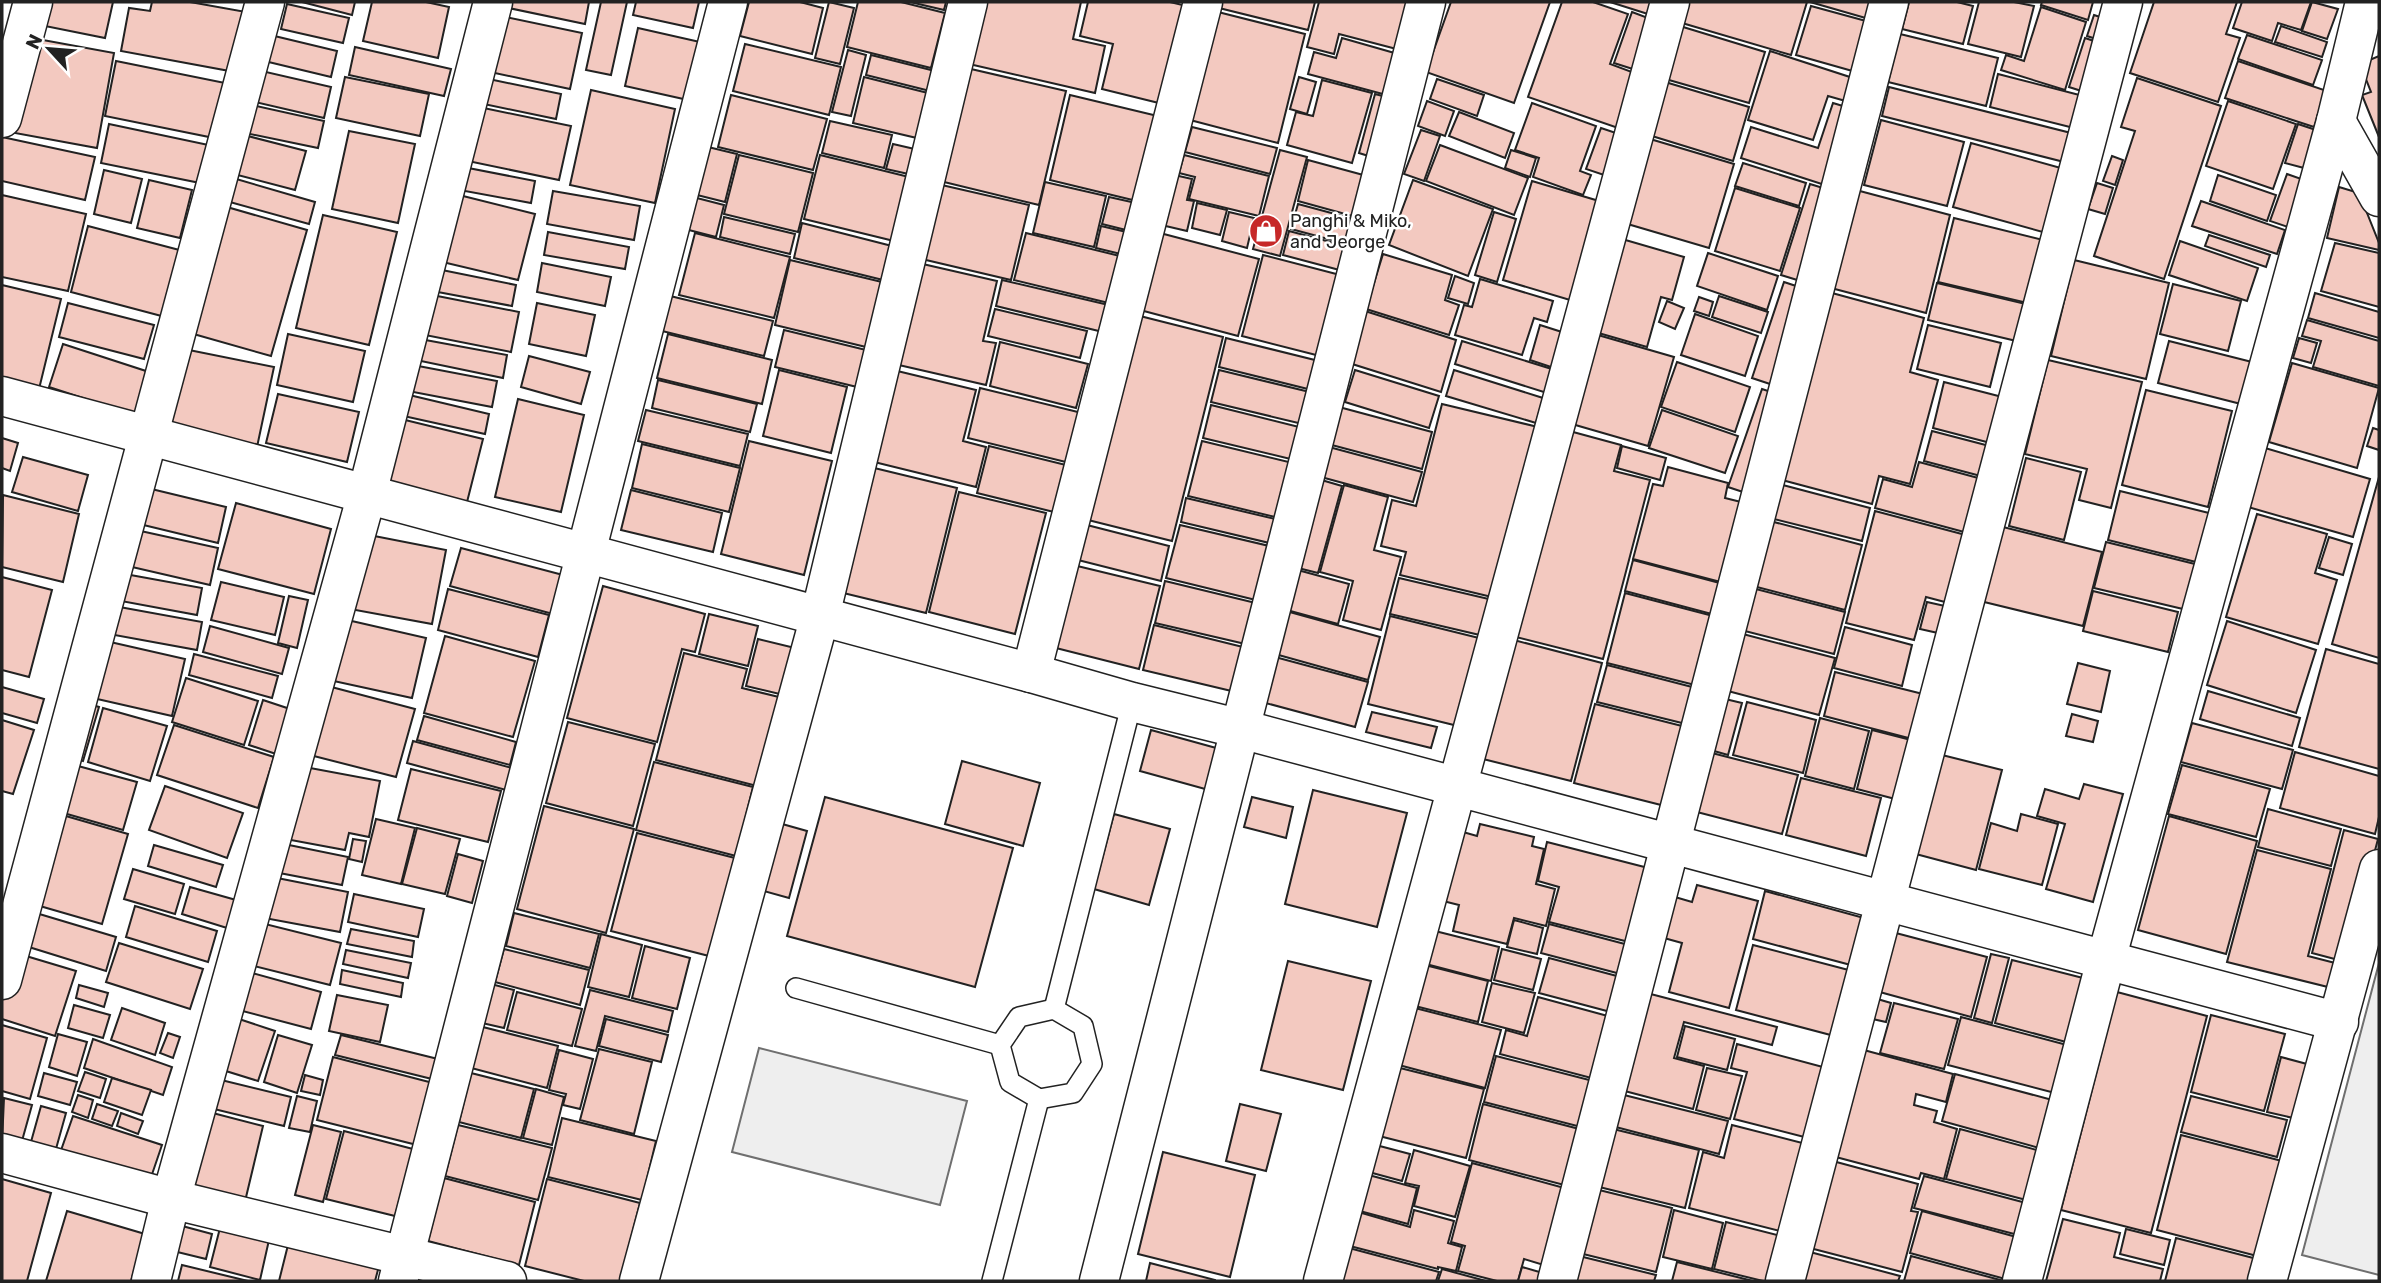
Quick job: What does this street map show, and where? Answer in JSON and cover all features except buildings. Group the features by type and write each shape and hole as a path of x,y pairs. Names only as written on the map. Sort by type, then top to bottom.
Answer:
{"street":[{"path":"2,118 33,2"},
{"path":"2,980 265,2"},
{"path":"151,1281 171,1199 367,494 493,2"},
{"path":"401,1268 729,2"},
{"path":"639,1281 820,616 968,2"},
{"path":"1031,673 1203,2"},
{"path":"1099,1281 1426,2"},
{"path":"1323,1281 1670,2"},
{"path":"1557,1281 1889,2"},
{"path":"1785,1281 2123,2"},
{"path":"2022,1281 2106,960 2336,121 2365,2"},
{"path":"2336,121 2379,197"},
{"path":"2,396 1132,702 2339,1022"},
{"path":"2267,1281 2339,1022 2374,909 2379,869"},
{"path":"2,1153 171,1199 401,1268 507,1281"}],"lane":[{"path":"1054,1009 1132,702"},
{"path":"796,988 1000,1045"},
{"path":"1054,1009 1083,1027 1093,1064 1073,1093 1039,1099 1010,1082 1000,1045 1019,1017 1054,1009"},
{"path":"992,1281 1039,1099"}],"shaded area":[{"path":"2379,963 2379,1275 2302,1255"},
{"path":"759,1048 967,1101 940,1205 732,1152"}],"place":[{"name":"Panghi & Miko, and Jeorge","path":"1266,231"}]}
